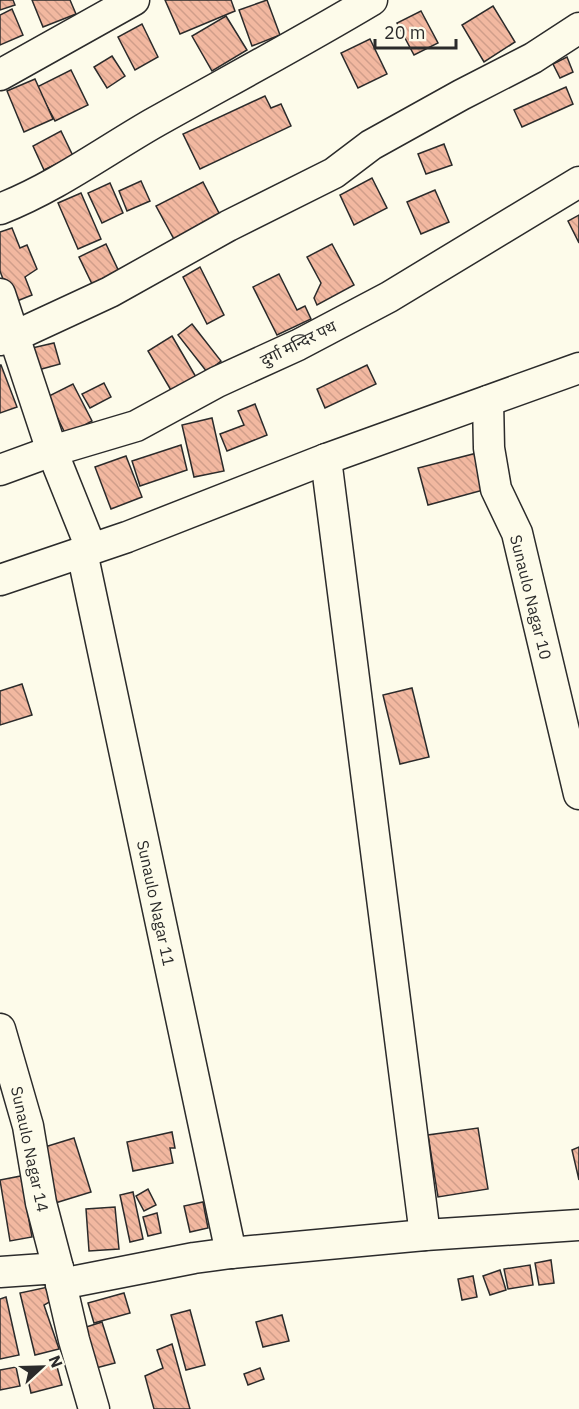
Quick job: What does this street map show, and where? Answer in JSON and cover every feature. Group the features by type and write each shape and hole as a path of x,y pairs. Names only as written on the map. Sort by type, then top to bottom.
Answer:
{"street":[{"path":"0,75 134,0"},
{"path":"0,209 29,198 151,125 303,42 372,0"},
{"path":"8,338 110,292 228,226 334,173 371,145 533,58 579,28"},
{"name":"दुर्गा मन्दिर पथ","path":"0,470 52,451 136,426 217,382 298,345 389,297 579,182"},
{"name":"Sunaulo Nagar 11","path":"0,294 8,338 52,451 86,550 231,1253"},
{"path":"0,580 127,537 326,459 579,368"},
{"name":"Sunaulo Nagar 10","path":"488,401 489,448 496,489 517,533 579,794"},
{"path":"326,459 425,1235"},
{"name":"Sunaulo Nagar 14","path":"0,1029 28,1126 41,1203 74,1340 94,1409"},
{"path":"0,1272 60,1276 231,1253 425,1235 579,1225"}],"building":[{"path":"0,0 13,0 15,5 0,10"},
{"path":"32,0 70,0 76,14 43,27"},
{"path":"165,0 231,0 235,11 180,34"},
{"path":"267,0 280,35 252,46 239,10"},
{"path":"493,6 515,42 484,62 462,25"},
{"path":"12,9 23,35 0,45 0,15"},
{"path":"421,11 438,43 414,55 397,23"},
{"path":"226,16 247,50 212,71 192,36"},
{"path":"142,24 158,57 135,70 118,37"},
{"path":"370,39 387,74 358,88 341,53"},
{"path":"112,56 125,76 107,88 94,67"},
{"path":"567,57 573,72 560,78 553,64"},
{"path":"71,70 88,105 55,121 37,87"},
{"path":"35,79 53,119 24,132 7,91"},
{"path":"566,87 573,104 522,127 514,110"},
{"path":"265,96 271,108 281,104 291,126 200,169 183,134"},
{"path":"61,131 73,156 44,170 33,146"},
{"path":"444,144 452,165 426,174 418,154"},
{"path":"372,178 387,208 354,225 340,195"},
{"path":"141,181 150,201 127,211 119,191"},
{"path":"203,182 221,217 175,241 156,206"},
{"path":"110,183 123,213 102,223 88,193"},
{"path":"435,190 449,222 421,234 407,202"},
{"path":"81,193 101,239 78,249 58,203"},
{"path":"579,215 579,243 568,221"},
{"path":"12,228 20,248 27,245 37,269 25,277 32,295 12,303 0,271 0,232"},
{"path":"106,244 121,276 94,288 79,257"},
{"path":"332,244 354,285 317,305 314,298 321,283 307,257"},
{"path":"200,267 224,315 207,324 183,277"},
{"path":"279,274 297,310 305,306 311,319 277,335 253,287"},
{"path":"192,324 221,361 207,372 178,335"},
{"path":"172,336 196,377 172,392 148,351"},
{"path":"54,343 60,364 38,370 32,348"},
{"path":"0,365 17,407 0,413"},
{"path":"367,365 376,384 325,408 317,389"},
{"path":"104,383 111,397 90,408 82,394"},
{"path":"73,384 92,421 66,435 47,397"},
{"path":"255,404 267,435 227,451 220,434 244,425 238,411"},
{"path":"212,418 224,471 194,477 182,425"},
{"path":"181,445 187,470 140,486 132,461"},
{"path":"477,453 487,489 428,505 418,468"},
{"path":"126,456 142,497 111,509 95,467"},
{"path":"22,684 32,715 0,725 0,691"},
{"path":"412,688 429,757 400,764 383,695"},
{"path":"478,1128 488,1189 438,1197 428,1135"},
{"path":"172,1132 175,1148 170,1148 173,1163 133,1171 127,1142"},
{"path":"74,1138 91,1192 52,1204 35,1150"},
{"path":"579,1147 579,1180 572,1150"},
{"path":"21,1176 32,1237 10,1241 0,1180"},
{"path":"148,1189 156,1205 144,1211 136,1196"},
{"path":"133,1192 143,1239 130,1242 120,1195"},
{"path":"203,1202 208,1228 190,1232 184,1206"},
{"path":"115,1207 119,1249 89,1251 86,1209"},
{"path":"157,1213 161,1233 148,1236 143,1217"},
{"path":"551,1260 554,1283 539,1285 535,1263"},
{"path":"530,1265 533,1285 508,1289 504,1269"},
{"path":"500,1270 506,1290 490,1295 483,1276"},
{"path":"473,1276 477,1297 462,1300 458,1279"},
{"path":"48,1287 53,1300 44,1305 59,1349 35,1355 20,1293"},
{"path":"124,1293 130,1313 94,1323 88,1303"},
{"path":"6,1297 19,1355 0,1359 0,1299"},
{"path":"190,1310 205,1365 186,1370 171,1315"},
{"path":"282,1315 289,1341 263,1347 256,1322"},
{"path":"102,1322 115,1363 92,1369 80,1329"},
{"path":"172,1344 190,1409 154,1409 145,1376 163,1368 157,1350"},
{"path":"56,1363 62,1385 31,1393 26,1371"},
{"path":"16,1367 20,1386 0,1390 0,1370"},
{"path":"260,1368 264,1379 248,1385 244,1374"}]}
